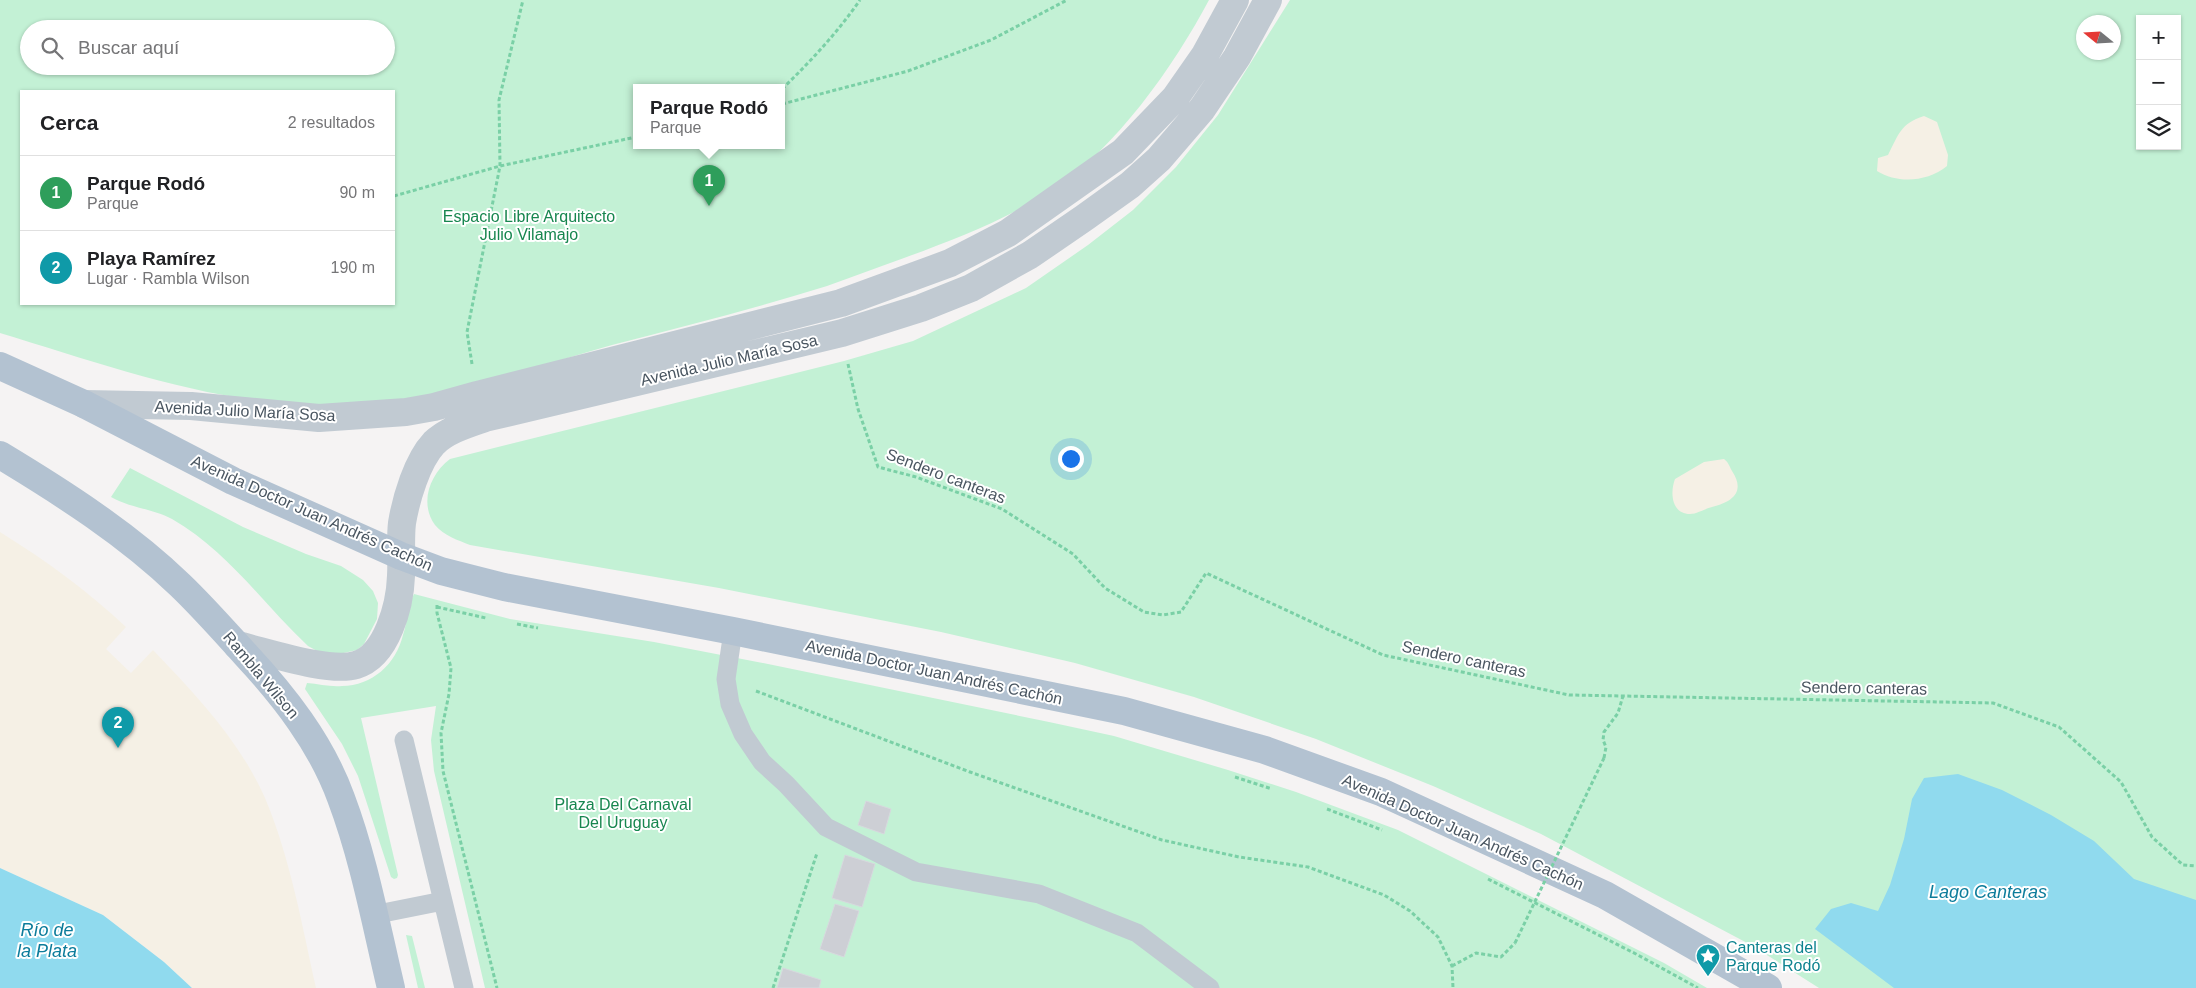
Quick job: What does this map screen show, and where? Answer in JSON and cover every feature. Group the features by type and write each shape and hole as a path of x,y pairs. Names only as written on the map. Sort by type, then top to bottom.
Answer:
{"main road":[{"path":"0,366 84,404"},
{"name":"Avenida Doctor Juan Andrés Cachón","path":"84,404 233,481 402,556 441,571 504,587 733,631 1124,712 1265,750 1381,792 1605,895 1768,988"},
{"name":"Rambla Wilson","path":"0,455 82,507 135,546 180,585 238,645 296,714 341,796 357,848 390,988"}],"street":[{"name":"Avenida Julio María Sosa","path":"84,404 191,406 318,418 406,412 434,407 476,394 841,303 950,263 1008,233 1052,204 1123,152 1175,98 1205,55 1235,0"},
{"name":"Avenida Julio María Sosa","path":"238,645 333,667 355,666 370,659 382,644 393,622 401,578 402,525 406,504 421,464 434,443 460,426 842,333 921,308 971,288 1030,255 1130,185 1159,159 1202,109 1237,57 1268,0"}],"lane":[{"path":"733,631 726,679 730,704 742,734 762,762 786,784 826,827 916,872 1039,894 1137,933 1210,988"},
{"path":"404,740 464,988"},
{"path":"373,915 443,901"}],"path":[{"path":"476,394 467,332 500,166 499,100 522,0"},
{"path":"785,86 811,61 843,25 860,0"},
{"path":"785,103 908,70 991,40 1067,0"},
{"path":"395,196 500,166 633,138"},
{"name":"Sendero canteras","path":"842,333 858,409 878,467 916,477 1002,509 1074,554 1105,588 1144,612 1163,615 1181,612 1206,573 1383,655 1569,695 1994,703 2059,727 2121,782 2152,837 2183,866 2196,866"},
{"path":"441,571 437,590 437,607 451,668 449,694 441,733 444,771 497,988"},
{"path":"437,607 491,619"},
{"path":"509,623 546,630"},
{"path":"726,679 970,772 1162,840 1239,857 1308,868 1384,895 1410,911 1438,937 1452,966 1453,988"},
{"path":"1452,966 1476,953 1501,957 1515,943 1604,758 1606,747 1602,740 1604,732 1618,713 1623,696"},
{"path":"1227,775 1278,791"},
{"path":"1321,806 1385,831"},
{"path":"772,988 826,827"},
{"path":"1482,876 1636,954 1698,988"}],"green space":[{"name":"Espacio Libre Arquitecto Julio Vilamajo","path":"0,0 1209,0 1179,52 1141,105 1098,153 1075,174 1034,201 979,228 942,244 827,286 510,375 407,400 336,406 293,405 250,400 208,392 124,371 0,333"},
{"path":"1290,0 2196,0 2196,988 1819,988 1751,945 1541,834 1433,786 1316,739 1194,697 1075,663 941,632 719,588 470,545 443,532 435,525 430,516 427,498 429,489 437,473 450,459 844,361 913,341 1026,288 1088,245 1133,210 1176,167 1218,115"},
{"path":"130,468 243,527 306,554 341,566 363,580 373,591 378,603 377,619 364,644 357,650 339,654 319,652 308,646 211,546 172,519 111,497"},
{"name":"Plaza Del Carnaval Del Uruguay","path":"414,594 510,619 654,642 768,664 1114,736 1228,770 1296,792 1398,830 1664,963 1707,988 485,988 434,771 431,740 436,706 361,718 398,875 394,879 391,877 358,776 342,744 305,689 307,683 342,686 353,685 373,678 389,664 400,646 410,603"},
{"path":"406,935 412,936 425,988 418,988"}],"sand":[{"path":"1924,116 1937,122 1948,155 1947,166 1931,175 1912,179 1894,178 1877,171 1878,158 1888,155 1905,126"},
{"path":"1724,459 1736,478 1738,485 1735,495 1726,502 1695,513 1684,513 1679,510 1673,496 1675,479 1704,462"},
{"path":"0,532 66,576 126,627 106,649 131,673 153,650 200,701 230,738 255,777 282,844 295,892 316,988 192,988 164,962 103,915 0,868"}],"water":[{"name":"Lago Canteras","path":"1958,774 2002,790 2051,815 2094,841 2134,879 2196,900 2196,988 1894,988 1815,929 1831,909 1851,903 1878,911 1890,885 1904,839 1912,799 1924,778"},
{"name":"Río de la Plata","path":"0,868 103,915 164,962 192,988 0,988"}],"building":[{"path":"866,801 891,809 884,834 858,825"},
{"path":"845,855 875,864 862,907 832,898"},
{"path":"835,904 859,911 844,957 820,949"},
{"path":"783,968 821,980 819,988 777,988"}],"place":[{"name":"Parque Rodó","path":"709,206"},
{"name":"Playa Ramírez","path":"118,748"},
{"name":"Canteras del Parque Rodó","path":"1708,977"}]}
